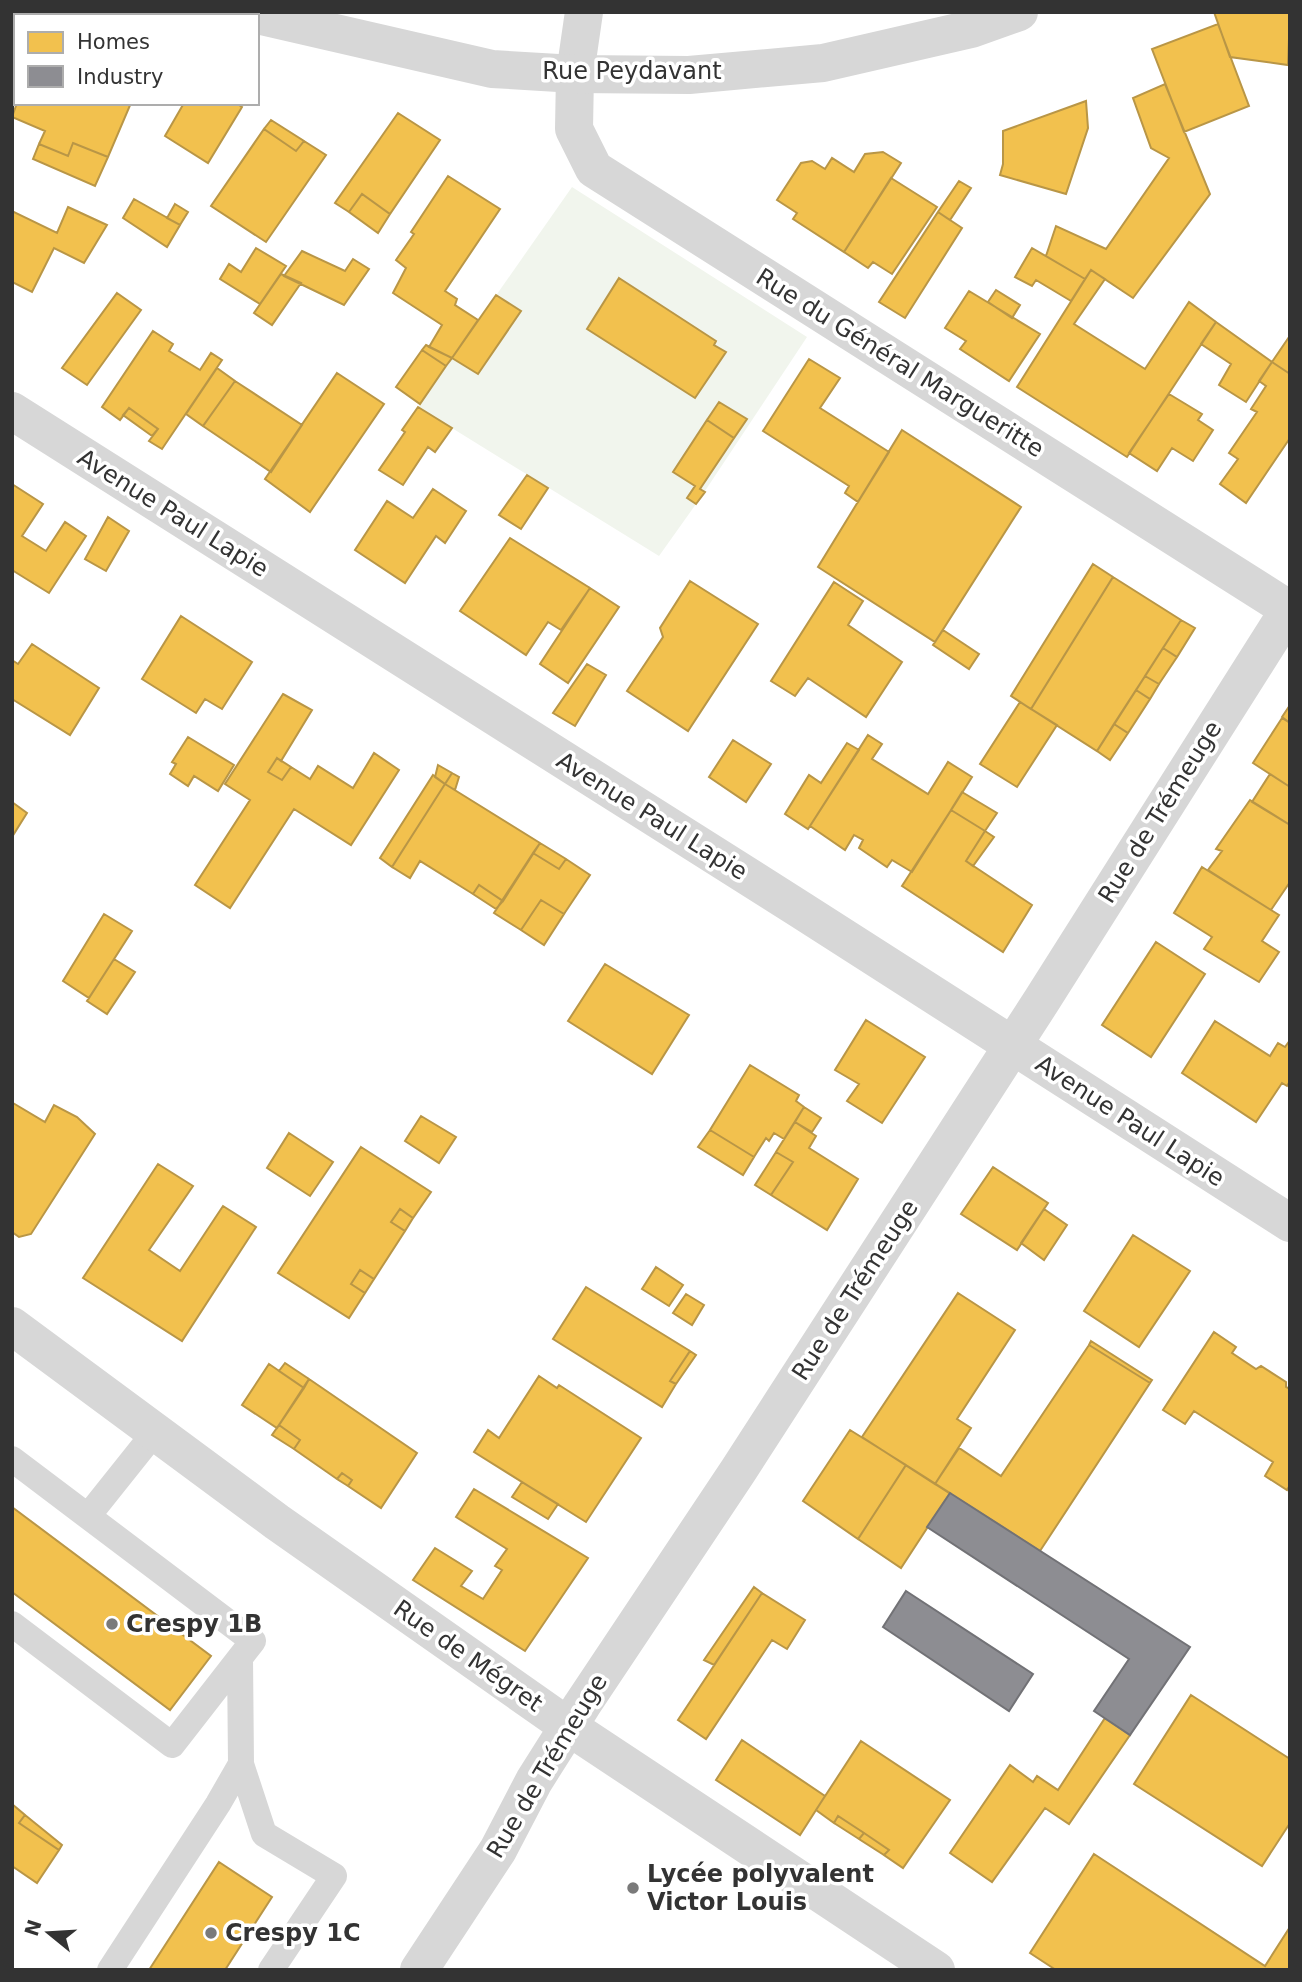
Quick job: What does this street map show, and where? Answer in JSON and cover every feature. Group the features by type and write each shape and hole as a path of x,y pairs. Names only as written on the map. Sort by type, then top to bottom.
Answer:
{"street":[{"name":"Rue du Général Margueritte","path":"584,12 575,74 574,130 594,169 1289,609"},
{"name":"Rue Peydavant","path":"259,15 492,69 575,74 690,75 823,63 971,29 1019,12"},
{"name":"Avenue Paul Lapie","path":"12,411 1290,1223"},
{"name":"Rue de Trémeuge","path":"418,1970 498,1850 534,1781 635,1622 745,1460 1289,609"},
{"name":"Rue de Mégret","path":"12,1326 278,1522 569,1727 936,1970"}],"lane":[{"path":"88,1516 155,1432"},
{"path":"12,1459 253,1641 172,1745 12,1624"},
{"path":"240,1658 241,1764 264,1834 334,1876 271,1970"},
{"path":"110,1970 241,1764"}],"shaded area":[{"path":"572,187 807,337 659,556 418,407"}],"building: Homes":[{"path":"1214,12 1290,12 1288,65 1230,57"},
{"path":"1218,24 1249,106 1184,132 1152,49"},
{"path":"14,45 14,70 12,69"},
{"path":"1165,84 1210,194 1133,298 1091,270 1085,279 1046,256 1056,226 1106,249 1169,158 1151,148 1133,98"},
{"path":"1086,101 1088,128 1066,194 1000,175 1003,164 1003,131"},
{"path":"16,105 130,105 108,157 73,143 68,156 39,144 45,131 12,117"},
{"path":"183,105 242,107 208,163 165,136"},
{"path":"398,113 440,140 390,214 362,194 349,212 335,203"},
{"path":"271,120 304,141 296,151 264,129"},
{"path":"264,129 296,151 304,141 326,155 266,242 211,206"},
{"path":"73,143 108,157 95,186 33,159 39,144 68,156"},
{"path":"883,152 901,163 844,252 793,219 797,213 777,200 801,163 812,161 825,169 832,158 854,172 865,154"},
{"path":"448,176 500,209 445,291 457,299 455,305 478,320 452,358 429,347 442,325 393,293 406,268 396,260"},
{"path":"891,178 937,207 892,274 873,262 868,268 844,252"},
{"path":"959,181 971,188 950,220 938,212"},
{"path":"362,194 390,214 378,233 349,212"},
{"path":"134,199 180,225 167,247 123,218"},
{"path":"175,204 188,212 180,225 167,218"},
{"path":"68,207 107,225 84,263 54,248 32,292 12,282 12,211 57,233"},
{"path":"938,212 962,228 905,318 879,302"},
{"path":"256,248 286,266 260,304 220,279 229,264 241,272"},
{"path":"1032,248 1085,279 1071,301 1036,280 1032,286 1015,277"},
{"path":"302,251 345,271 353,259 369,269 344,305 284,276"},
{"path":"1091,270 1105,279 1074,324 1145,369 1189,302 1216,322 1127,457 1017,387"},
{"path":"281,274 301,283 272,325 254,313"},
{"path":"619,278 716,341 714,345 726,352 695,398 587,329"},
{"path":"996,290 1020,305 1012,318 988,302"},
{"path":"969,291 1040,334 1009,381 960,349 966,341 945,328"},
{"path":"117,293 141,310 87,385 62,368"},
{"path":"496,295 521,311 478,374 452,358"},
{"path":"1216,322 1272,362 1246,402 1219,385 1231,364 1201,344"},
{"path":"153,331 173,344 169,351 200,370 211,353 222,360 162,449 149,441 158,429 129,408 120,420 102,407"},
{"path":"1290,338 1290,374 1272,362"},
{"path":"426,345 452,358 446,366 422,350"},
{"path":"422,350 446,366 420,404 396,387"},
{"path":"809,359 840,378 820,408 889,452 858,502 845,493 849,486 763,431"},
{"path":"1272,362 1290,374 1290,438 1246,503 1220,484 1238,459 1229,453 1257,412 1251,409 1266,386 1259,381"},
{"path":"217,368 235,381 203,426 186,414"},
{"path":"337,373 384,404 310,512 265,479"},
{"path":"235,381 302,425 271,472 203,426"},
{"path":"1169,394 1202,414 1198,420 1213,430 1193,461 1172,448 1157,471 1129,453"},
{"path":"719,402 747,419 734,438 707,420"},
{"path":"418,407 452,428 435,452 428,447 403,485 379,470 405,432 402,430"},
{"path":"129,408 158,429 152,436 123,415"},
{"path":"707,420 734,438 700,489 705,492 696,504 687,498 695,486 673,472"},
{"path":"902,430 1021,507 935,642 818,567"},
{"path":"527,475 548,488 521,529 499,515"},
{"path":"12,484 43,504 22,536 46,551 65,522 86,536 49,593 12,570"},
{"path":"433,489 466,511 445,543 436,536 405,583 355,550 387,501 413,518"},
{"path":"108,517 129,531 106,571 85,559"},
{"path":"510,538 590,588 561,630 548,622 526,655 460,611"},
{"path":"1093,564 1113,577 1031,709 1011,696"},
{"path":"1113,577 1181,620 1097,751 1031,709"},
{"path":"690,581 758,624 688,731 627,691 663,637 660,628"},
{"path":"834,582 863,601 848,625 902,662 866,717 808,678 795,696 771,681"},
{"path":"590,588 619,607 568,683 540,664"},
{"path":"181,616 252,662 222,709 205,699 196,713 142,679"},
{"path":"1181,620 1195,628 1177,657 1163,648"},
{"path":"943,630 979,654 969,669 933,645"},
{"path":"32,644 99,688 70,735 12,699 12,660 18,664"},
{"path":"1163,648 1177,657 1159,684 1145,676"},
{"path":"587,664 606,675 575,726 553,713"},
{"path":"1145,676 1159,684 1150,699 1136,690"},
{"path":"1136,690 1150,699 1128,733 1114,724"},
{"path":"283,694 312,710 281,761 277,758 268,772 282,780 291,767 310,779 318,766 353,788 374,753 399,770 351,845 294,809 230,908 195,885 250,800 225,784"},
{"path":"1020,702 1057,725 1017,787 980,764"},
{"path":"1290,705 1290,723 1282,717"},
{"path":"1282,718 1290,723 1290,787 1253,763"},
{"path":"1114,724 1128,733 1110,760 1097,751"},
{"path":"868,735 882,744 872,759 928,794 948,762 972,777 912,872 892,860 887,867 859,848 863,840 854,835 845,850 810,826"},
{"path":"188,737 234,765 218,791 194,776 188,786 170,774 176,764 172,762"},
{"path":"733,740 771,764 746,802 709,777"},
{"path":"847,743 859,750 808,829 785,814 809,775 821,783"},
{"path":"277,758 291,767 282,780 268,772"},
{"path":"438,765 452,773 445,784 435,777"},
{"path":"452,773 459,777 455,790 445,784"},
{"path":"1270,774 1290,787 1290,825 1252,802"},
{"path":"433,775 445,784 392,867 380,858"},
{"path":"445,784 540,843 503,901 479,885 473,894 420,861 410,878 392,867"},
{"path":"962,792 997,813 985,831 951,810"},
{"path":"1250,800 1290,825 1290,882 1271,910 1208,870 1222,851 1216,849"},
{"path":"12,802 27,813 12,837"},
{"path":"951,810 985,831 966,861 1032,905 1003,952 902,886"},
{"path":"985,831 994,837 973,866 966,861"},
{"path":"540,843 566,859 559,869 533,853"},
{"path":"533,853 559,869 566,859 590,875 564,914 541,900 521,930 494,913"},
{"path":"1202,867 1279,915 1262,941 1279,952 1259,982 1204,949 1212,937 1174,913"},
{"path":"479,885 503,901 496,909 473,894"},
{"path":"541,900 564,914 544,945 521,930"},
{"path":"104,914 132,931 89,998 63,981"},
{"path":"1156,942 1205,974 1151,1057 1102,1025"},
{"path":"114,959 135,972 107,1014 87,1001"},
{"path":"605,964 689,1015 652,1074 568,1021"},
{"path":"866,1020 925,1057 882,1123 847,1101 859,1084 835,1070"},
{"path":"1215,1021 1270,1056 1278,1043 1285,1047 1290,1040 1290,1081 1287,1086 1282,1083 1256,1122 1182,1073"},
{"path":"750,1065 799,1095 796,1101 804,1107 784,1139 774,1133 769,1141 766,1138 754,1157 710,1130"},
{"path":"13,1103 45,1122 54,1105 77,1117 95,1134 31,1234 19,1237 12,1232"},
{"path":"804,1107 821,1118 812,1132 795,1122"},
{"path":"421,1116 456,1137 439,1163 405,1141"},
{"path":"795,1122 816,1136 809,1148 858,1179 827,1230 771,1195 793,1162 776,1152"},
{"path":"710,1130 754,1157 743,1175 698,1147"},
{"path":"289,1133 333,1162 310,1196 267,1168"},
{"path":"361,1147 431,1192 413,1218 400,1209 391,1222 405,1231 374,1279 360,1270 351,1284 365,1293 349,1318 278,1273"},
{"path":"776,1152 793,1162 771,1195 755,1185"},
{"path":"158,1164 193,1186 149,1250 180,1271 223,1206 256,1227 182,1341 83,1278"},
{"path":"993,1167 1048,1203 1017,1250 961,1214"},
{"path":"400,1209 413,1218 405,1231 391,1222"},
{"path":"1044,1209 1067,1225 1044,1260 1021,1243"},
{"path":"1133,1235 1190,1271 1139,1347 1084,1311"},
{"path":"656,1267 683,1285 669,1306 642,1289"},
{"path":"360,1270 374,1279 365,1293 351,1284"},
{"path":"586,1287 690,1351 670,1381 676,1384 662,1407 553,1339"},
{"path":"958,1293 1015,1330 957,1419 971,1428 935,1484 862,1437"},
{"path":"686,1294 704,1305 692,1325 673,1313"},
{"path":"1214,1332 1236,1347 1232,1353 1256,1369 1261,1366 1286,1382 1286,1387 1290,1389 1290,1485 1287,1490 1265,1476 1273,1462 1194,1411 1185,1424 1163,1410"},
{"path":"1091,1341 1152,1380 1150,1383 1089,1345"},
{"path":"1089,1345 1150,1383 1040,1551 935,1484 959,1448 1001,1476"},
{"path":"690,1351 696,1355 676,1384 670,1381"},
{"path":"285,1363 309,1379 304,1388 279,1371"},
{"path":"269,1364 304,1388 277,1428 242,1405"},
{"path":"539,1376 557,1388 559,1385 641,1438 586,1522 474,1452 488,1430 499,1438"},
{"path":"309,1379 417,1453 381,1508 348,1486 352,1480 342,1473 337,1479 294,1449 300,1440 279,1425"},
{"path":"279,1425 300,1440 294,1449 272,1435"},
{"path":"850,1430 906,1465 858,1539 803,1501"},
{"path":"906,1465 950,1493 901,1568 858,1539"},
{"path":"342,1473 352,1480 348,1486 337,1479"},
{"path":"522,1482 558,1504 548,1519 512,1497"},
{"path":"474,1489 588,1558 525,1651 413,1580 435,1548 472,1571 461,1586 483,1599 502,1570 495,1566 507,1549 456,1517"},
{"name":"Crespy 1B","path":"12,1507 211,1656 170,1710 12,1592"},
{"path":"754,1587 762,1593 714,1665 704,1660"},
{"path":"762,1593 805,1620 787,1649 772,1640 706,1739 678,1720"},
{"path":"1191,1695 1290,1759 1290,1823 1262,1866 1134,1784"},
{"path":"1105,1718 1130,1735 1069,1824 1045,1808 992,1882 950,1853 1010,1765 1033,1782 1037,1776 1058,1790"},
{"path":"742,1740 825,1796 800,1835 716,1780"},
{"path":"861,1741 950,1800 903,1868 884,1855 889,1850 864,1833 838,1816 834,1823 816,1810"},
{"path":"12,1804 25,1815 19,1823 59,1850 37,1883 12,1866"},
{"path":"25,1815 62,1845 59,1850 19,1823"},
{"path":"838,1816 864,1833 859,1839 834,1823"},
{"path":"864,1833 889,1850 884,1855 859,1839"},
{"path":"1094,1854 1265,1966 1290,1927 1290,1970 1056,1970 1030,1953"},
{"name":"Crespy 1C","path":"219,1862 272,1897 225,1970 149,1970"}],"building: Industry":[{"path":"950,1493 1190,1647 1130,1735 1094,1711 1129,1659 927,1527"},
{"path":"906,1591 1033,1674 1009,1711 883,1627"}],"place":[{"name":"Crespy 1B","path":"112,1624"},
{"name":"Lycée polyvalent Victor Louis","path":"633,1888"},
{"name":"Crespy 1C","path":"211,1933"}]}
